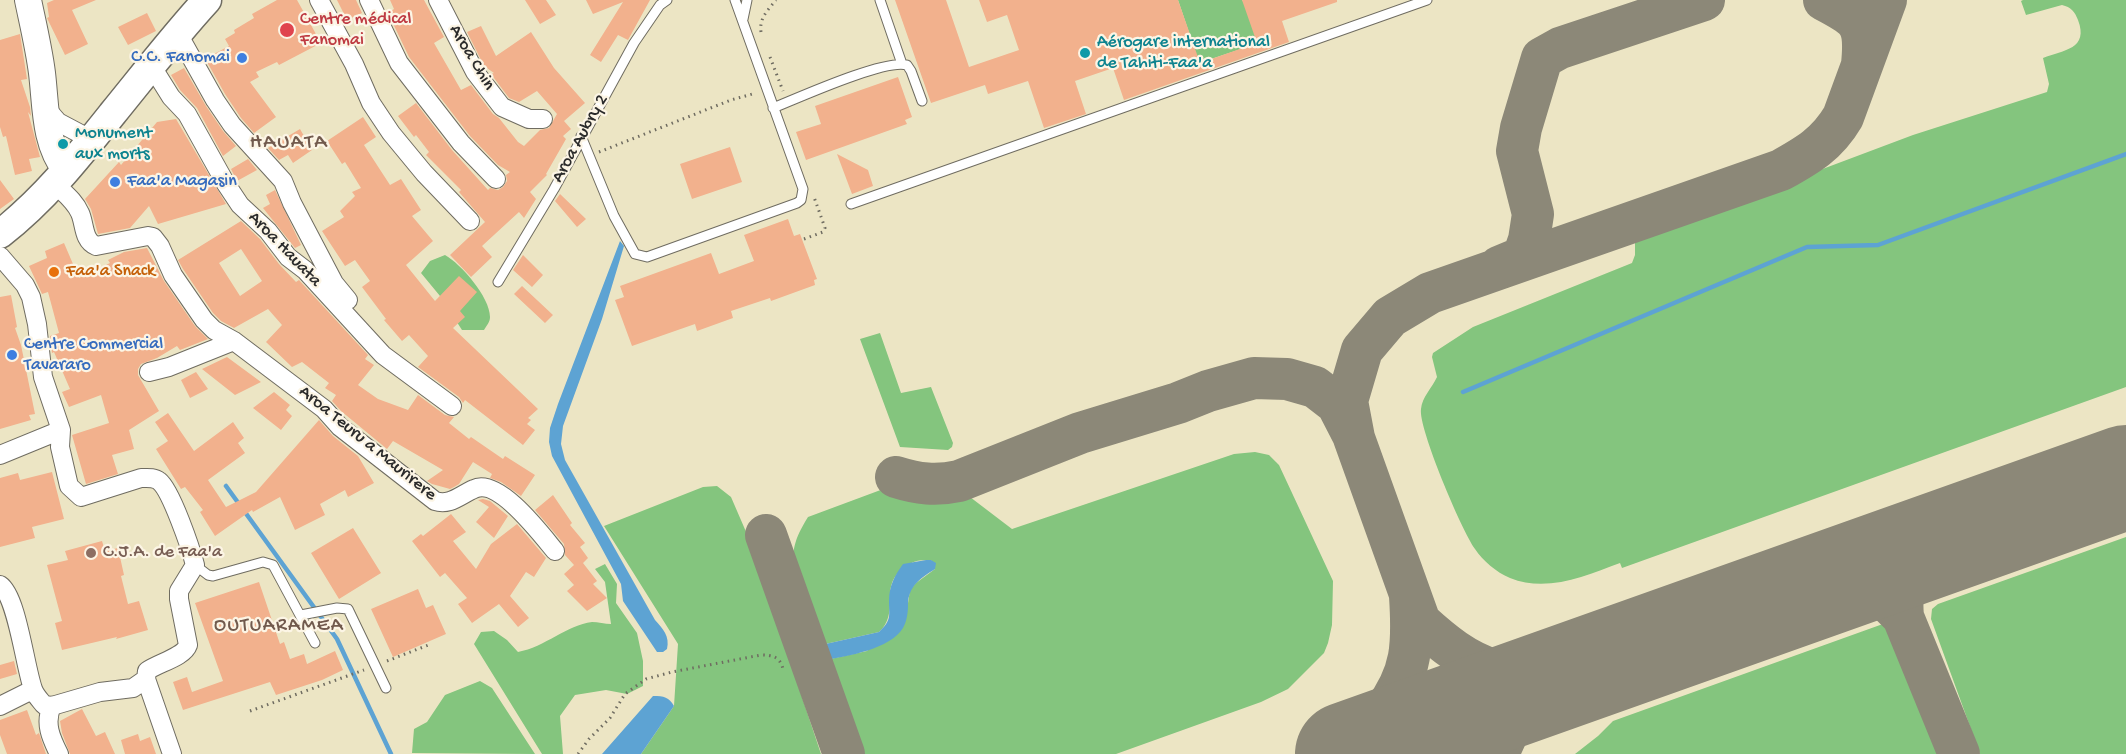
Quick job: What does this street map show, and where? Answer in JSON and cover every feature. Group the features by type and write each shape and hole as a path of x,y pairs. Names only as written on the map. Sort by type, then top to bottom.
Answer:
{"main road":[{"path":"28,0 42,72 44,107 60,178"},
{"path":"0,234 26,214 60,178 202,2"}],"street":[{"path":"320,0 354,64 371,103 391,134 470,221"},
{"path":"369,0 399,63 462,143 496,179"},
{"name":"Aroa Chin","path":"438,0 476,72 502,107 529,119 543,119"},
{"path":"177,32 215,100 232,125 283,181 334,283 374,332 399,352"},
{"name":"Aroa Hauata","path":"151,65 171,97 188,114 240,205 268,231 288,257 304,270 383,355 452,406"},
{"path":"44,107 58,122 92,140"},
{"name":"Aroa Teuru a Maurirere","path":"60,178 80,213 87,239 91,244 96,246 153,237 160,246 172,274 204,320 214,330 234,341 324,409 340,426 435,501 449,503 476,487 491,488 524,514 555,551"},
{"path":"0,256 25,285 31,297 44,377 61,430 60,447 69,486 81,497 141,478 151,478 161,482 178,514 195,565 179,591 178,599 188,640 183,653 154,665 147,671 147,679 172,754"},
{"path":"149,372 169,367 234,341"},
{"path":"0,455 61,430"},
{"path":"0,585 7,592 14,612 36,695"},
{"path":"0,706 30,691 44,705 52,706 100,692 133,688 147,679"},
{"path":"52,706 48,715 48,723 59,754"}],"lane":[{"name":"Aroa Aubry 2","path":"498,282 554,189 634,43 660,5 667,0"},
{"path":"581,136 623,234 635,254 647,257 801,200 803,189 735,0"},
{"path":"742,21 747,0"},
{"path":"880,0 902,64"},
{"path":"851,204 1428,0"},
{"path":"773,108 882,67 902,64 907,65 911,71 922,101"},
{"path":"195,565 213,576 263,562 273,565 315,643"},
{"path":"301,615 337,608 348,609 371,667 386,688"}],"path":[{"path":"589,156 731,100 780,84"},
{"path":"249,711 431,644"},
{"path":"578,754 610,718 625,694 660,674 761,655 772,655 781,661 783,669"}],"green space":[{"path":"1178,0 1242,0 1268,40 1190,66 1192,41"},
{"path":"2126,0 2126,387 1622,568 1620,563 1566,581 1538,584 1510,578 1486,562 1469,539 1451,502 1426,436 1421,409 1423,400 1437,377 1433,353 1473,327 1632,263 1635,255 1635,241 1639,238 1913,135 2047,92 2049,84 2043,58 2072,47 2077,43 2081,30 2076,15 2068,7 2062,5 2026,15 2021,1"},
{"path":"445,255 452,259 474,282 485,300 490,317 484,330 462,330 440,296 421,273 430,261"},
{"path":"880,333 901,393 931,387 953,443 948,450 900,447 860,339"},
{"path":"1255,452 1269,455 1279,465 1333,581 1332,625 1324,653 1288,689 1261,702 1116,754 862,754 826,660 867,651 908,603 910,590 935,569 931,560 926,560 914,562 900,571 891,585 888,617 879,632 821,645 794,569 793,555 796,542 808,517 886,488 923,496 970,497 1012,529 1234,454"},
{"path":"717,486 731,497 750,541 821,754 641,754 674,706 678,644 604,526 703,487"},
{"path":"2126,537 2126,754 1980,754 1931,619 1932,609 1938,604"},
{"path":"605,564 617,584 616,603 637,633 643,661 643,686 627,694 606,690 575,695 560,716 563,754 542,754 474,644 481,632 494,631 518,652 537,646 583,624 592,622 611,624 605,582 595,569"},
{"path":"1894,620 1947,754 1575,754 1613,721"},
{"path":"480,681 492,688 535,754 412,753 414,729 427,722 445,695"}],"water":[{"path":"620,241 624,246 602,319 563,426 561,444 565,460 655,620 665,633 668,644 667,649 663,652 657,652 623,601 621,584 552,456 549,442 550,428 558,404"},
{"path":"926,560 936,563 935,569 920,579 910,593 905,622 897,635 868,650 826,660 821,645 879,632 883,628 889,618 890,590 897,572 903,564"},
{"path":"653,696 666,698 674,706 641,754 602,754"}],"building":[{"path":"54,0 96,0 72,10 88,44 65,55 47,18 49,17 47,3"},
{"path":"277,0 297,0 321,43 279,65 277,62 256,72 259,77 250,82 276,117 254,133 225,94 207,62 215,58 214,54 229,46 225,39 235,33 234,30 254,18 252,14"},
{"path":"337,0 356,0 362,13 347,20"},
{"path":"390,0 424,0 444,37 434,43 461,90 471,85 493,114 524,146 540,130 549,128 557,114 537,91 519,102 509,98 491,74 494,73 484,66 467,32 481,26 496,56 531,32 554,68 585,103 564,121 571,129 563,136 566,139 547,175 530,192 536,199 524,218 519,212 482,246 492,257 471,277 450,255 485,222 459,192 461,190 426,155 429,152 398,116 416,103 452,150 488,190 490,188 498,190 503,187 507,181 506,175 510,172 498,165 470,136 409,57 388,13 394,9"},
{"path":"525,0 546,0 556,15 540,24"},
{"path":"586,0 650,0 628,40 618,35 601,62 590,55 623,2 593,14"},
{"name":"Aérogare international de Tahiti-Faa'a","path":"895,0 946,0 969,67 1019,50 1007,15 987,22 979,0 1178,0 1200,63 1257,43 1242,0 1337,0 1337,2 1282,21 1289,42 1124,100 1113,68 1075,81 1086,114 1044,128 1028,81 988,94 985,85 931,103"},
{"path":"147,13 156,31 128,45 118,27"},
{"path":"20,34 27,79 21,80 30,107 31,116 28,112 40,157 29,159 32,171 15,175 6,136 3,137 0,127 0,40"},
{"path":"184,68 206,106 236,146 223,156 197,108 180,90 171,75"},
{"path":"898,77 912,117 905,120 907,124 806,160 796,132 821,124 815,106"},
{"path":"363,117 376,137 364,145 390,185 401,179 421,210 412,216 433,241 406,265 435,301 459,276 477,292 460,311 465,317 453,328 538,409 528,418 531,420 527,424 535,430 523,445 465,400 463,403 459,397 418,367 428,356 409,335 402,341 384,320 386,319 362,287 370,281 355,260 345,266 322,231 344,217 340,211 355,196 352,192 361,188 345,162 342,164 327,141"},
{"path":"176,119 226,204 158,224 149,206 130,228 98,234 91,209 85,199 119,162 121,165 157,122"},
{"path":"300,129 312,150 293,163 288,155 279,160 268,148"},
{"path":"730,147 742,182 692,199 680,164"},
{"path":"837,154 868,170 873,186 852,194"},
{"path":"248,159 257,170 237,181 231,169"},
{"path":"0,180 14,199 0,209"},
{"path":"275,190 301,245 295,248 263,208 270,204 266,195"},
{"path":"560,194 586,219 577,227 555,201"},
{"path":"788,219 794,236 800,234 817,279 814,280 815,285 771,301 770,298 731,311 733,318 697,331 695,324 632,346 615,300 624,297 620,286 711,253 719,274 754,261 744,235"},
{"path":"241,221 260,239 296,282 299,280 368,355 365,359 374,365 358,385 378,399 408,410 418,395 445,415 454,417 449,423 469,439 471,437 503,459 505,456 535,475 521,496 501,482 490,478 492,474 473,462 459,484 450,489 427,481 443,470 393,441 387,449 332,401 336,395 325,388 329,383 302,362 292,367 266,342 282,325 268,309 234,328 221,321 213,313 178,260","holes":["241,249 262,281 240,296 219,263"]},
{"path":"64,243 79,278 110,263 108,260 124,252 147,248 164,281 195,326 208,339 180,350 177,346 141,364 138,375 159,411 129,430 134,449 112,455 118,474 86,484 72,435 109,423 101,395 69,407 62,392 70,389 54,352 52,353 50,336 59,333 48,292 42,294 29,266 47,258 45,251"},
{"path":"523,255 543,275 532,287 513,270"},
{"path":"522,286 553,315 545,323 514,294"},
{"path":"11,295 17,327 15,328 21,345 35,414 29,415 31,420 0,429 0,297"},
{"path":"227,357 261,382 235,395 202,369"},
{"path":"196,372 208,389 190,398 181,380"},
{"path":"274,392 290,405 286,410 292,416 281,430 253,408"},
{"path":"168,413 194,451 233,422 244,438 238,443 245,453 208,480 226,507 256,492 319,420 333,436 358,456 374,483 348,497 345,490 320,504 325,515 295,530 280,497 253,512 252,510 215,536 200,512 203,510 185,487 181,489 156,449 168,441 155,422"},
{"path":"52,472 64,519 32,527 35,538 0,547 0,478 18,473 20,480"},
{"path":"553,495 572,523 570,525 585,543 580,547 588,558 583,563 597,581 593,584 607,598 587,611 567,591 574,585 564,574 574,565 565,555 564,544 535,510"},
{"path":"478,500 490,501 508,516 494,538 476,522 489,507"},
{"path":"451,514 466,532 453,541 476,569 491,544 517,524 546,558 534,577 526,572 510,596 529,618 518,627 499,604 472,623 458,604 467,598 445,573 440,577 412,541 421,534 423,536"},
{"path":"353,528 381,573 339,599 311,553"},
{"path":"102,541 105,551 118,548 124,575 121,576 128,604 139,601 148,630 62,650 55,623 62,621 47,565 68,560 65,551"},
{"path":"259,582 280,644 284,642 290,659 304,654 307,664 335,651 343,670 322,680 276,695 270,682 183,710 173,682 187,677 192,692 223,681 195,603"},
{"path":"418,589 426,608 433,605 446,634 393,657 371,609"},
{"path":"14,661 17,674 0,679 0,665"},
{"path":"82,709 96,736 105,732 115,754 70,754 60,721"},
{"path":"27,710 36,735 39,733 46,754 7,754 0,735 0,720"},
{"path":"138,734 140,741 150,737 156,754 125,754 121,740"}],"waterway":[{"path":"1463,392 1807,247 1878,245 2126,154"},
{"path":"226,486 337,639 391,754"}],"taxiway":[{"path":"1499,267 1523,257 1529,240 1533,214 1517,151 1521,128 1542,58 1560,48 1704,0"},
{"path":"1824,0 1846,12 1858,24 1863,39 1862,65"},
{"path":"1554,680 1508,674 1473,662 1420,622 1354,438 1347,401 1362,350 1390,317 1430,293 1781,170 1808,154 1830,135 1843,117 1886,0"},
{"path":"896,477 927,484 959,481 1080,433 1254,378 1287,379 1315,387 1337,404 1354,437"},
{"path":"766,535 844,754"},
{"path":"1923,549 1904,588 1903,617 1959,754"},
{"path":"1840,579 1879,593 1903,617"},
{"path":"1333,754 1368,732 1393,698 1400,684 1406,671 1411,643 1410,596"},
{"path":"1498,754 1508,732 1554,680"}],"runway":[{"path":"1347,754 2126,477"}],"place":[{"name":"Centre médical Fanomai","path":"287,30"},
{"name":"Aérogare international de Tahiti-Faa'a","path":"1085,53"},
{"name":"C.C. Fanomai","path":"242,58"},
{"name":"Monument aux morts","path":"63,144"},
{"name":"Faa'a Magasin","path":"115,182"},
{"name":"Faa'a Snack","path":"54,272"},
{"name":"Centre Commercial Tavararo","path":"12,355"},
{"name":"C.J.A. de Faa'a","path":"91,553"}],"district":[{"name":"HAUATA","path":"289,144"},
{"name":"OUTUARAMEA","path":"279,627"}]}
